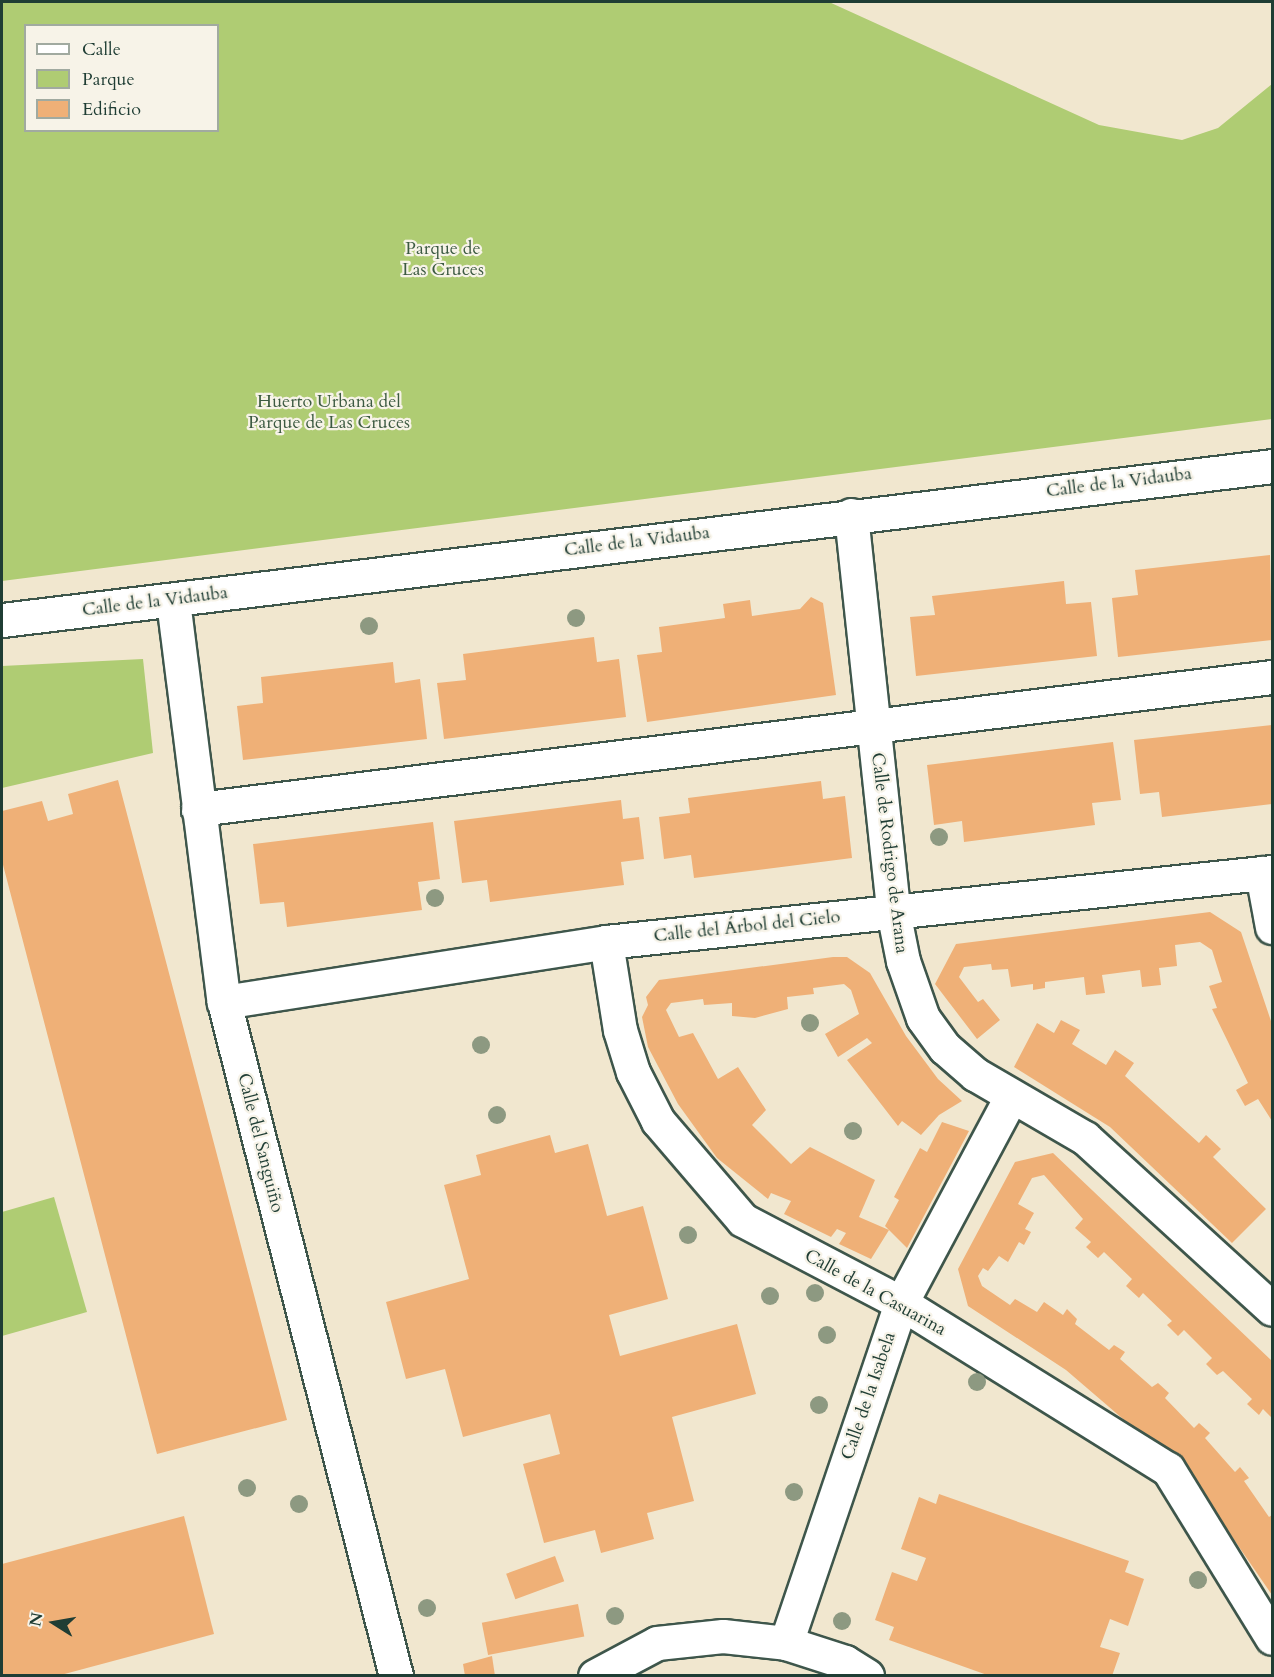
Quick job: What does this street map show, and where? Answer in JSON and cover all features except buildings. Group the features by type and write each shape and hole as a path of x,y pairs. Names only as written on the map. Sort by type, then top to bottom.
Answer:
{"street":[{"name":"Calle de la Vidauba","path":"2,620 173,601 851,515 1272,466"},
{"name":"Calle de Rodrigo de Arana","path":"851,515 893,911 903,961 923,1018 945,1048 1011,1097 1085,1138 1271,1305"},
{"name":"Calle del Sanguiño","path":"173,601 224,1002 396,1676"},
{"path":"198,809 1272,677"},
{"path":"1267,872 1272,927"},
{"name":"Calle del Árbol del Cielo","path":"224,1002 606,942 1267,872"},
{"name":"Calle de la Casuarina","path":"606,942 620,1030 633,1072 658,1121 743,1220 901,1303 1168,1469 1272,1638"},
{"name":"Calle de la Isabela","path":"786,1643 901,1303 1011,1097"},
{"path":"595,1676 657,1642 723,1636 786,1643 844,1662 867,1676"}],"green space":[{"name":"Parque de Las Cruces","path":"2,2 829,2 1099,125 1182,140 1218,128 1272,84 1272,419 2,581"},
{"path":"143,659 153,753 2,788 2,666"},
{"path":"54,1197 87,1312 2,1336 2,1212"}],"park label":[{"name":"Huerto Urbana del Parque de Las Cruces","path":"329,413"}]}
